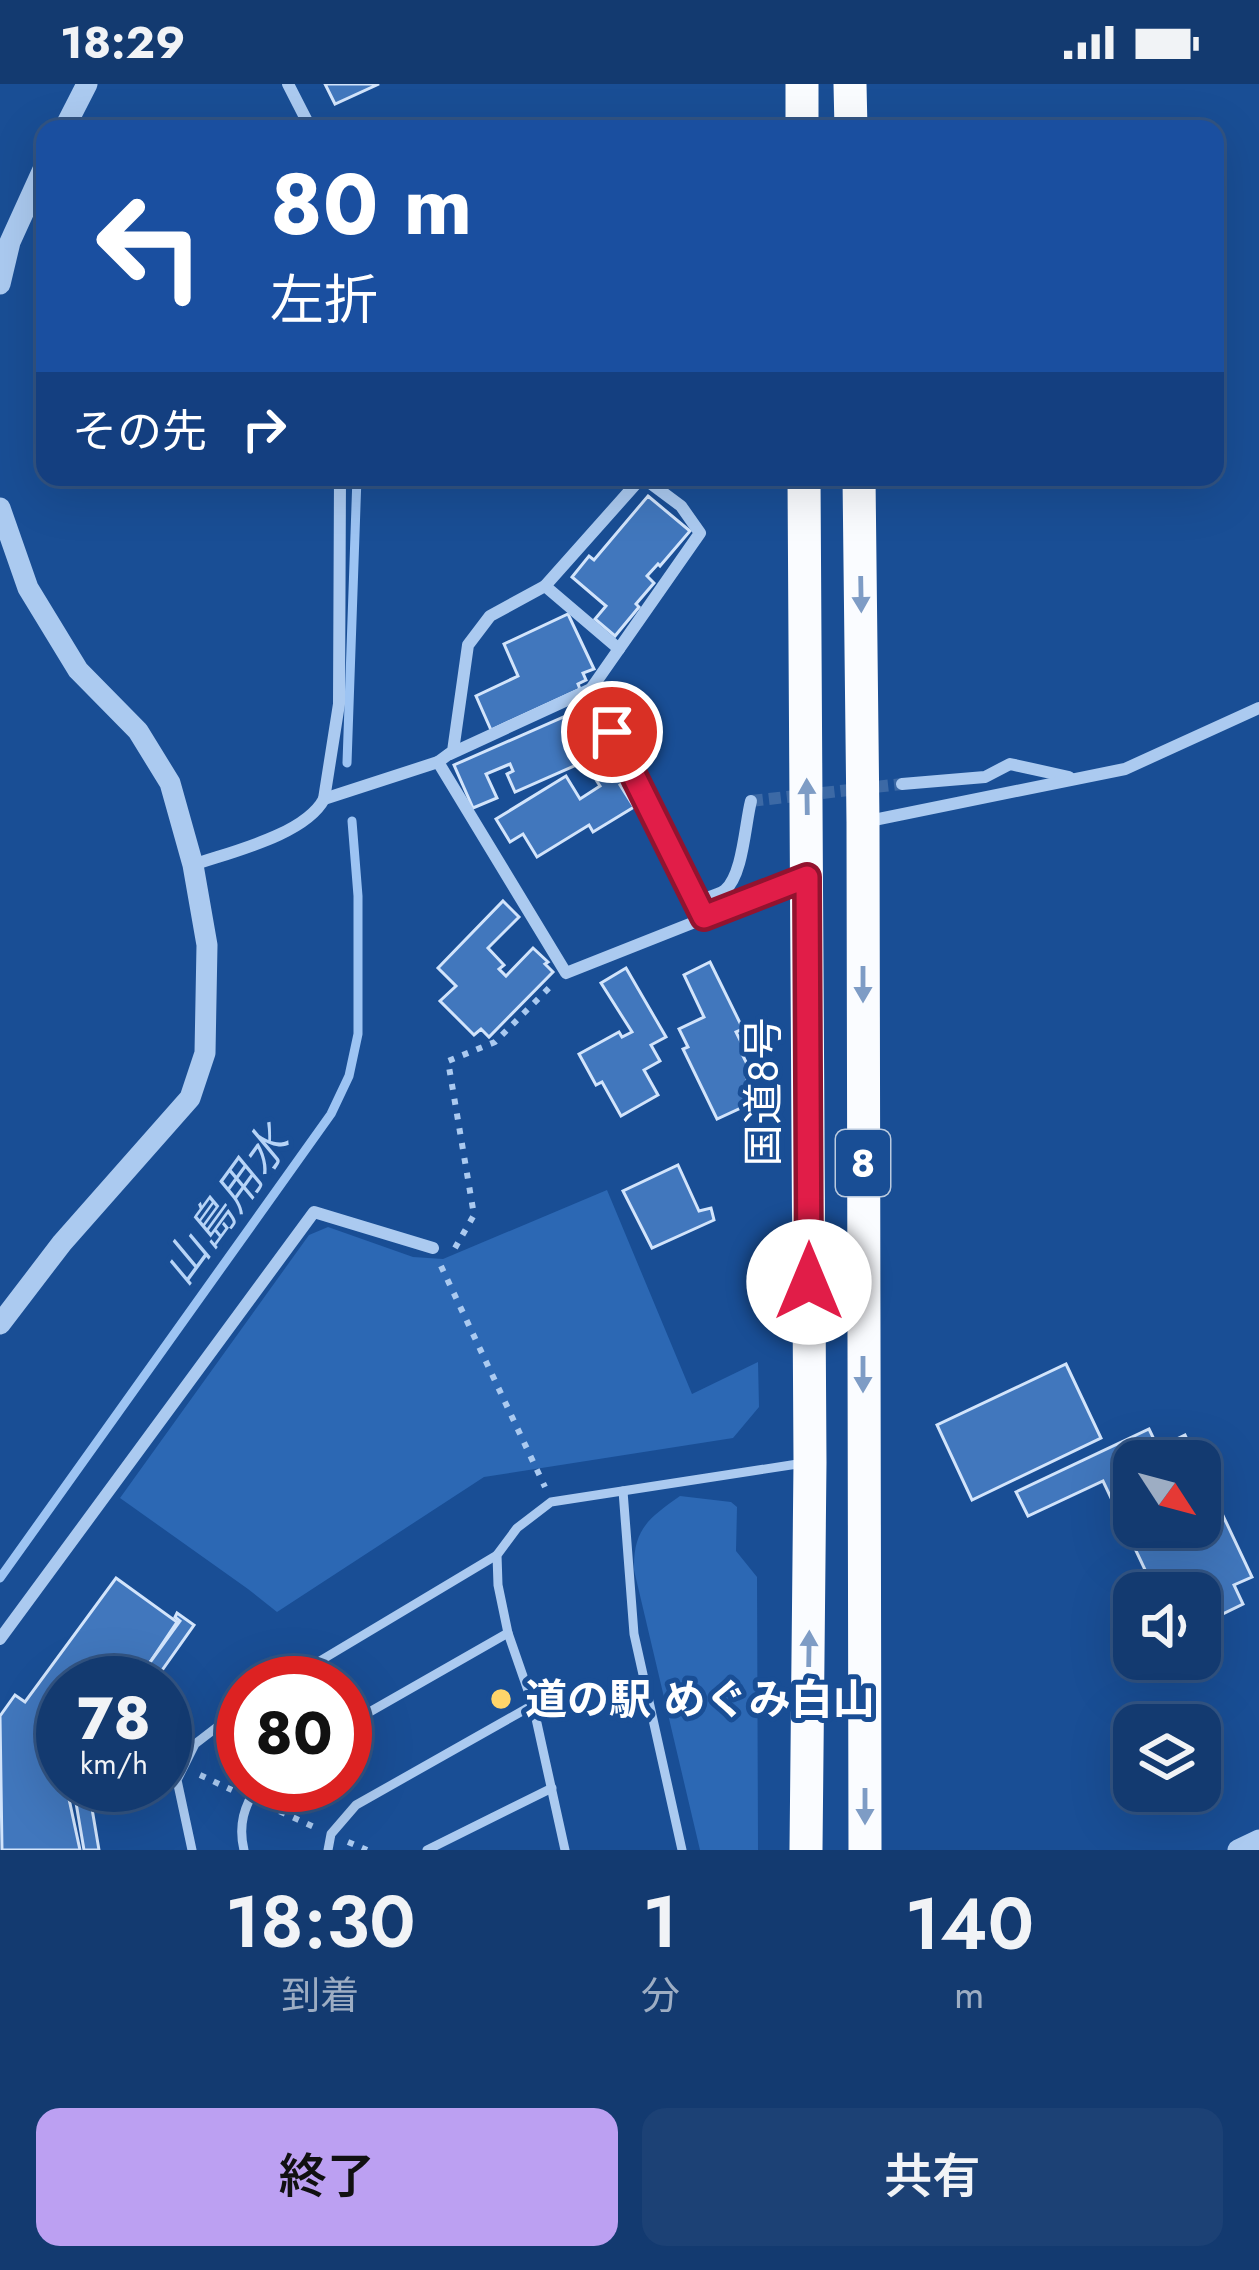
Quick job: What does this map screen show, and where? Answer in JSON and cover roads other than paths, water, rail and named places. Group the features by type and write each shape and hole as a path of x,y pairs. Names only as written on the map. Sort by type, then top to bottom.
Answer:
{"highway":[{"path":"802,84 802,120"},
{"path":"850,84 851,120"},
{"name":"国道8号","path":"804,486 810,1462 806,1850"},
{"name":"8","path":"859,486 865,1850"}],"street":[{"path":"69,120 87,84"},
{"path":"288,84 306,120"},
{"path":"0,284 10,242 36,185"},
{"path":"193,865 280,834 319,809 324,799 340,704 340,486"},
{"path":"442,759 453,751 468,645 490,616 545,586 634,486"},
{"path":"324,799 442,759 591,689 700,533 681,506 654,486"},
{"path":"0,508 28,588 78,670 138,731 170,783 193,865 207,945 205,1053 190,1098 62,1243 0,1324"},
{"path":"545,586 619,650"},
{"path":"591,689 704,917"},
{"path":"863,822 1125,769 1259,708"},
{"path":"442,759 566,973 807,877"},
{"path":"902,784 986,777 1010,764 1078,779"},
{"path":"696,901 725,890 739,866 751,801"},
{"path":"0,1639 314,1212 433,1248"},
{"path":"1238,1850 1259,1840"}],"lane":[{"path":"328,1656 497,1555 517,1528 551,1502 810,1462"},
{"path":"623,1491 634,1634 682,1850"},
{"path":"497,1555 508,1633 533,1705 565,1850"},
{"path":"372,1711 508,1633"},
{"path":"328,1850 331,1834 356,1805 533,1705"},
{"path":"192,1850 177,1780 194,1744 216,1727"},
{"path":"427,1850 552,1788"},
{"path":"244,1812 244,1850"}],"waterway":[{"name":"山島用水","path":"347,763 357,486"},
{"name":"山島用水","path":"0,1578 331,1114 349,1076 358,1034 358,896 352,821"}],"tunnel":[{"path":"751,801 902,784"}],"place":[{"name":"道の駅 めぐみ白山","path":"501,1699"}]}
